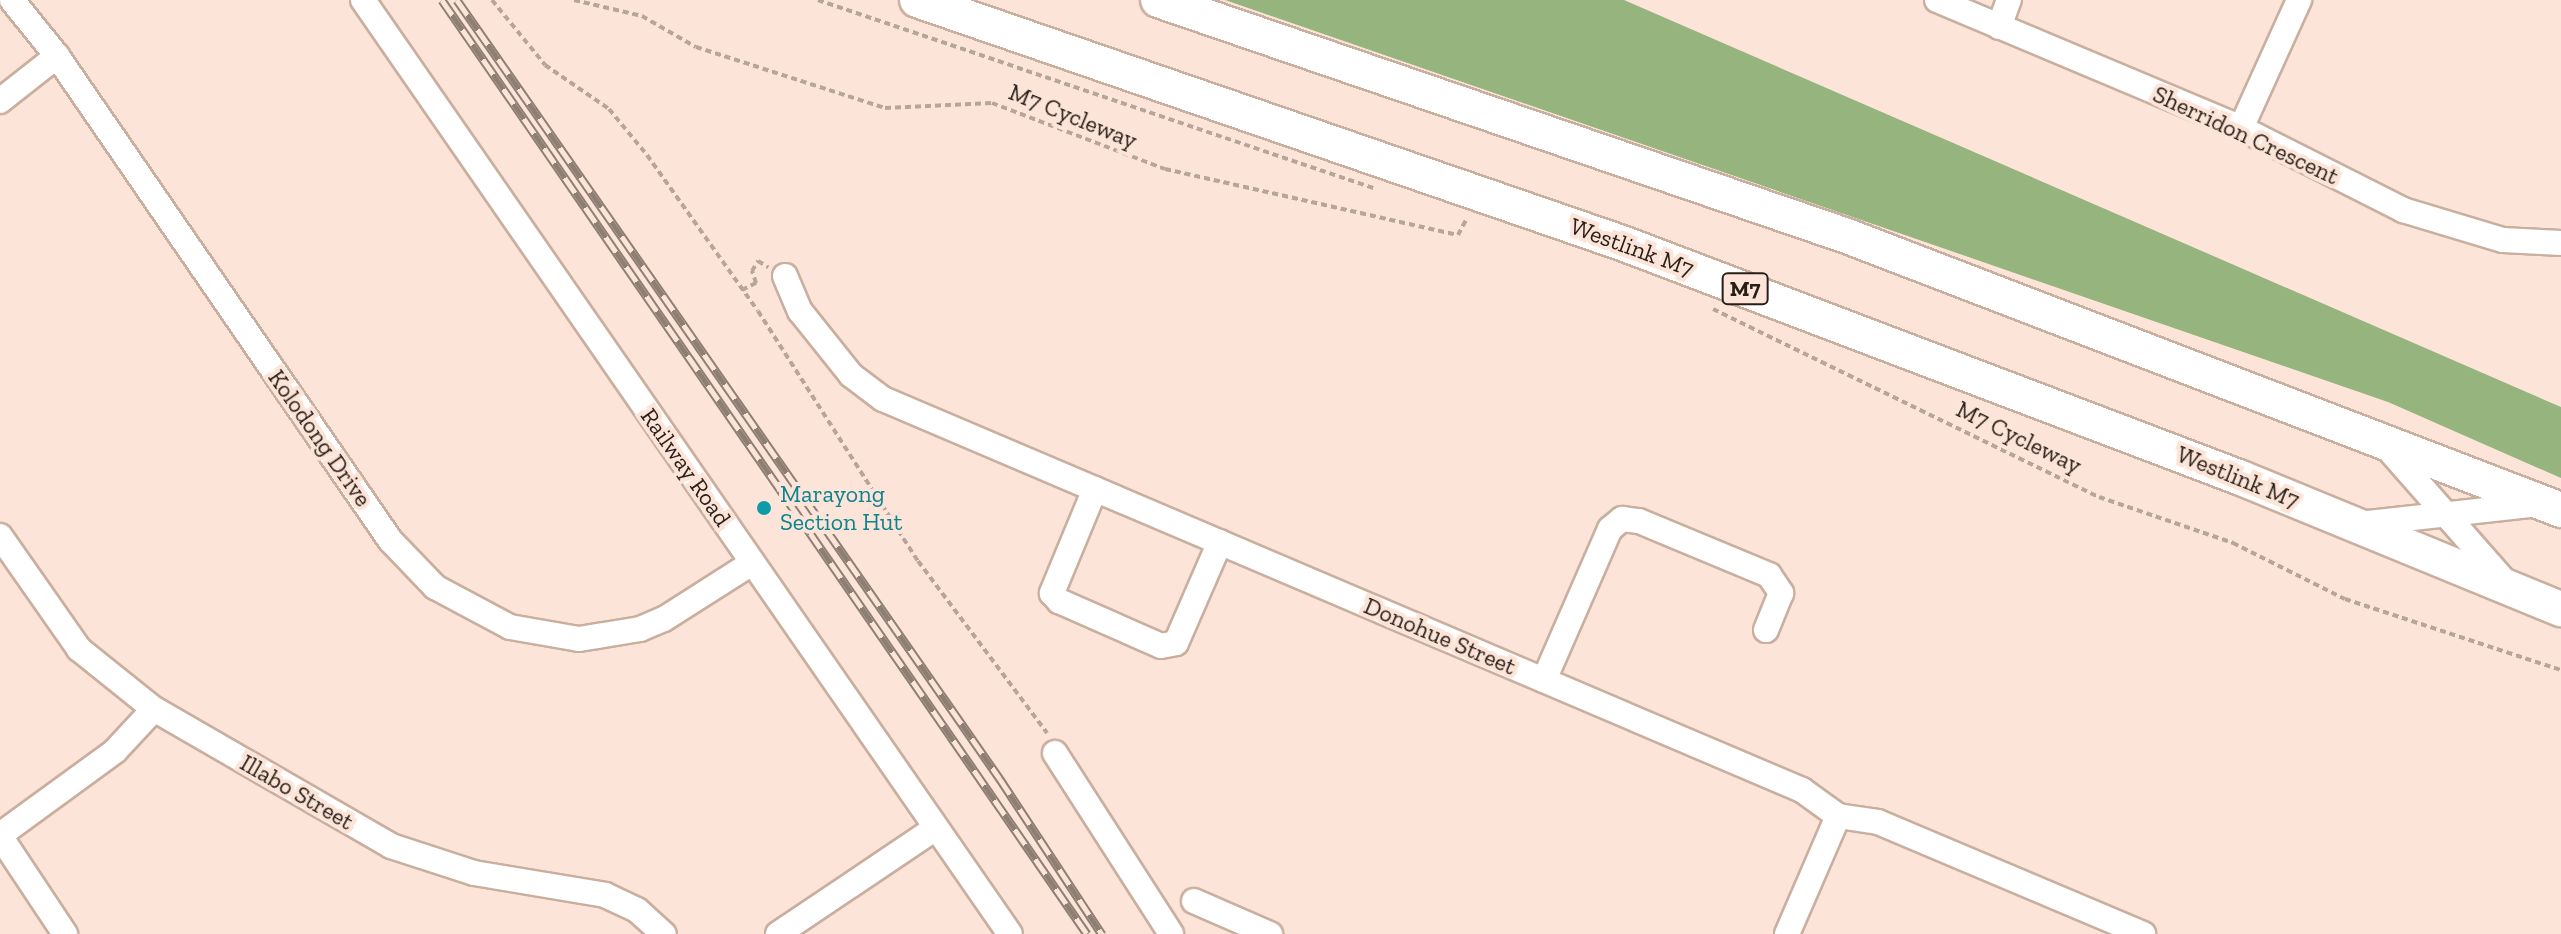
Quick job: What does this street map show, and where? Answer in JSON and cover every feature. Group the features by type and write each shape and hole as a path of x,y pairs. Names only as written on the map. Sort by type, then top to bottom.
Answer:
{"highway":[{"name":"Westlink M7","path":"917,0 1622,243 2356,525 2561,609"},
{"path":"1158,0 1847,236 2554,507"}],"street":[{"name":"Kolodong Drive","path":"12,0 57,56 390,540 435,587 510,627 579,639 640,629 664,619 752,563"},
{"name":"Railway Road","path":"363,0 1010,934"},
{"name":"Sherridon Crescent","path":"1937,0 2241,128 2403,210 2459,231 2503,240 2561,243"},
{"path":"1999,27 2009,0"},
{"path":"2241,128 2299,0"},
{"path":"0,101 57,56"},
{"name":"Donohue Street","path":"785,276 800,311 851,375 883,399 1802,790 1838,816 1878,822 2143,934"},
{"path":"2379,439 2510,588"},
{"path":"1095,489 1052,593 1059,601 1161,646 1176,643 1220,542"},
{"path":"2356,525 2554,507"},
{"path":"1544,680 1610,529 1622,519 1639,521 1769,575 1781,593 1766,630"},
{"name":"Illabo Street","path":"0,536 79,649 154,709 391,846 474,873 605,895 637,910 664,934"},
{"path":"65,934 0,835 115,751 154,709"},
{"path":"1055,753 1171,934"},
{"path":"1787,934 1838,816"},
{"path":"778,934 936,828"},
{"path":"1194,901 1270,934"}],"path":[{"path":"492,0 545,65 609,109 742,290 918,561 1049,736 1063,748 1069,775"},
{"name":"M7 Cycleway","path":"574,0 642,16 696,47 885,108 992,103 1165,169 1458,235 1466,220"},
{"name":"M7 Cycleway","path":"818,0 1377,190"},
{"path":"1451,215 1481,225"},
{"path":"742,290 756,283 752,271 758,261 785,276"},
{"name":"M7 Cycleway","path":"1711,308 2099,497 2233,543 2345,599 2561,670"}],"green space":[{"path":"1225,0 1624,0 2561,407 2561,478 2388,402"}],"railway":[{"path":"442,0 1087,934"},
{"path":"457,0 1000,779 1102,934"}],"place":[{"name":"Marayong Section Hut","path":"764,508"}]}
